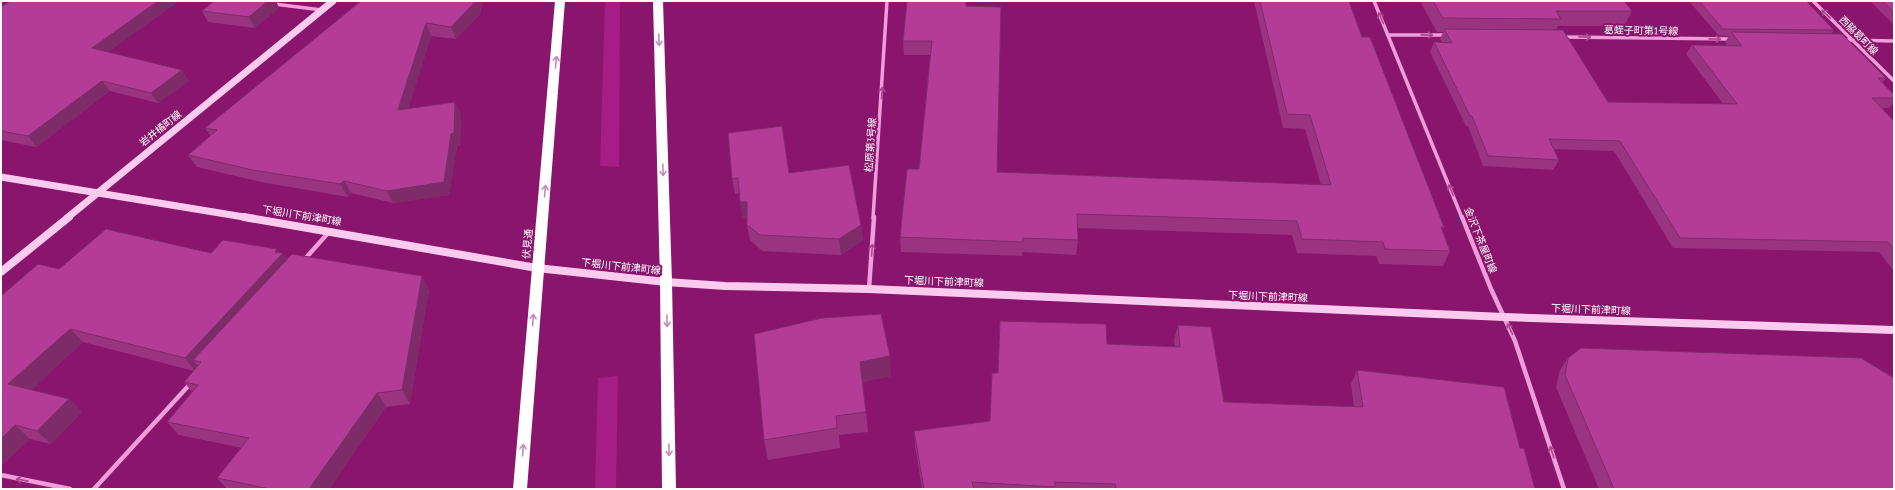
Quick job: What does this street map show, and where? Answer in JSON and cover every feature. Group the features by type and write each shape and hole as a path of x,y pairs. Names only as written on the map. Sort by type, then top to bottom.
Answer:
{"highway":[{"name":"伏見通","path":"520,489 537,268 558,43 560,1"},
{"path":"658,1 670,489"}],"street":[{"name":"岩井橘町線","path":"1,272 333,1"},
{"name":"松原第3号線","path":"869,289 887,1"},
{"name":"金沢下茶屋町線","path":"1374,1 1491,289 1515,341 1564,489"},
{"name":"西脇葛町線","path":"1813,1 1894,81"},
{"path":"268,3 322,10"},
{"path":"1388,35 1449,35"},
{"name":"葛蛭子町第1号線","path":"1556,37 1738,39"},
{"path":"1838,40 1894,41"},
{"name":"下堀川下前津町線","path":"1,177 330,231 537,268 666,282 725,286 869,289 1504,317 1894,330"},
{"path":"298,266 330,231"},
{"path":"94,489 196,377"},
{"path":"1,476 70,489"}],"shaded area":[{"path":"605,1 620,1 619,167 600,166"},
{"path":"618,376 616,489 595,489 598,378"}],"building":[{"path":"10,1 158,1 92,48 182,70 151,93 102,81 28,136 1,131 1,7"},
{"path":"214,1 268,1 249,17 202,11"},
{"path":"361,1 475,1 451,27 426,23 398,110 455,102 454,133 451,134 444,182 387,191 344,181 340,184 253,170 188,155 217,130 205,128"},
{"path":"907,1 966,1 966,6 1001,7 997,172 1331,185 1310,115 1287,114 1260,1 1349,1 1362,37 1370,37 1444,227 1441,227 1450,251 1385,249 1383,242 1302,239 1297,221 1077,214 1078,240 1023,238 1023,242 900,237 907,169 919,169 932,41 903,41"},
{"path":"1433,1 1624,1 1632,11 1556,11 1561,19 1443,18"},
{"path":"1699,1 1806,1 1834,30 1723,29"},
{"path":"1882,1 1894,1 1894,12"},
{"path":"1444,29 1563,30 1608,102 1737,104 1692,45 1742,46 1731,32 1842,34 1886,78 1878,78 1894,95 1894,98 1872,98 1894,121 1894,249 1888,242 1680,238 1620,141 1549,139 1559,160 1488,156 1472,116 1470,116 1434,42 1452,43"},
{"path":"782,126 789,173 849,165 861,225 839,239 760,235 747,225 747,202 740,202 738,178 732,179 728,133"},
{"path":"106,229 211,253 223,240 277,249 275,252 283,253 185,358 70,329 8,384 69,399 37,431 15,425 1,439 1,296 38,264 59,269"},
{"path":"292,254 422,276 402,390 377,393 309,489 270,489 217,478 249,438 167,422 198,385 184,382 201,362 193,360"},
{"path":"881,314 890,356 860,362 866,412 836,416 837,428 764,440 754,334 822,318"},
{"path":"1000,321 1106,324 1107,344 1180,347 1178,325 1211,327 1224,402 1363,407 1357,370 1504,387 1520,448 1524,448 1535,489 1116,489 1115,484 1055,482 1055,487 972,482 974,489 924,489 914,431 990,421 992,373 998,373"},
{"path":"1581,348 1861,358 1894,378 1894,489 1614,489 1565,375 1568,358"}]}
